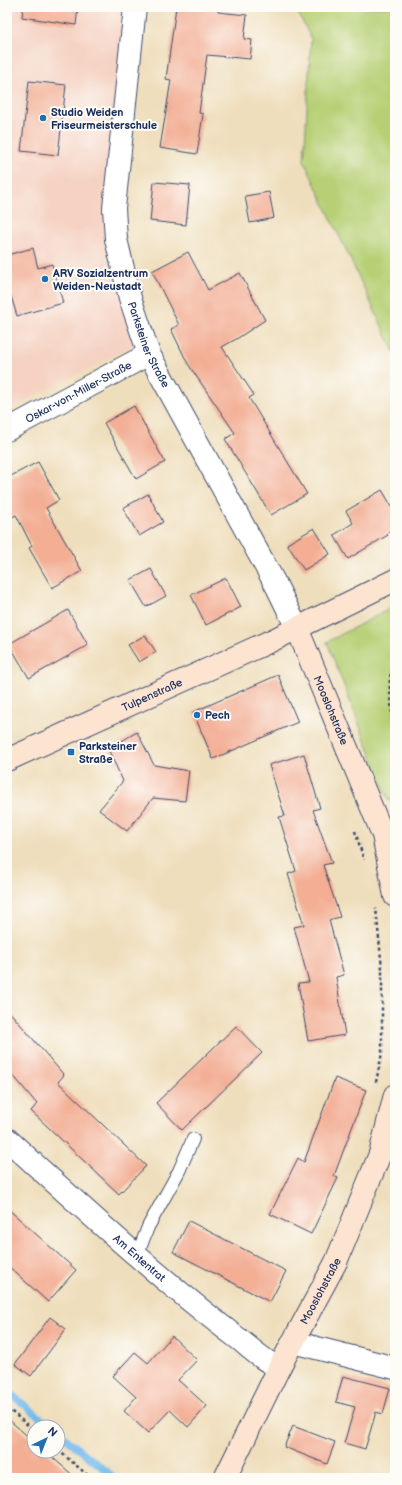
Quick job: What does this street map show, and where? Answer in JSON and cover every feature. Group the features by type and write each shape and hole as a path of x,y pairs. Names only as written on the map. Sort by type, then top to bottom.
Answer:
{"street":[{"name":"Parksteiner Straße","path":"135,7 114,208 116,240 130,298 149,354 277,587 297,628"},
{"name":"Oskar-von-Miller-Straße","path":"7,430 149,354"},
{"path":"297,628 395,580"},
{"name":"Tulpenstraße","path":"7,760 297,628"},
{"name":"Mooslohstraße","path":"297,628 389,834 386,901"},
{"name":"Mooslohstraße","path":"225,1478 280,1366 336,1262 380,1154 395,1095"},
{"name":"Am Ententrat","path":"7,1139 137,1256 206,1314 263,1357 276,1366 280,1366"},
{"path":"293,1342 395,1368"}],"lane":[{"path":"137,1256 148,1227 179,1171 193,1139"}],"path":[{"path":"395,663 392,668 390,687 392,713 395,716"},
{"path":"353,825 364,862"},
{"path":"375,1089 382,1053 382,969 386,901"},
{"path":"7,1408 26,1423"},
{"path":"66,1457 91,1478"}],"shaded area":[{"path":"7,7 128,7 106,216 135,345 7,410"}],"green space":[{"path":"295,7 395,7 395,354 304,161 311,38"},
{"path":"395,606 395,799 389,801 327,642"}],"building":[{"path":"23,7 78,7 76,25 22,17"},
{"path":"176,7 219,7 218,12 247,15 244,39 252,40 250,59 207,55 199,113 203,114 197,154 160,148 171,80 166,79"},
{"name":"Studio Weiden Friseurmeisterschule","path":"29,81 66,85 58,155 21,151"},
{"path":"154,182 190,185 186,225 150,221"},
{"path":"269,192 274,218 250,223 245,196"},
{"path":"33,248 38,268 52,264 63,303 17,316 11,296 7,297 7,255"},
{"path":"188,252 208,290 240,273 265,320 222,347 254,395 249,398 307,494 271,515 225,439 235,433 188,364 171,329 179,325 152,271"},
{"path":"134,406 165,462 136,479 104,423"},
{"path":"38,462 59,500 46,508 82,571 52,588 29,548 32,546 16,515 7,520 7,478"},
{"path":"382,490 395,512 395,528 386,533 388,535 348,559 334,535 353,523 346,511"},
{"path":"148,494 163,522 139,536 123,508"},
{"path":"314,528 330,554 304,570 287,544"},
{"path":"151,569 166,596 146,607 130,580"},
{"path":"226,578 241,607 206,625 191,595"},
{"path":"68,610 88,645 29,678 9,644"},
{"path":"145,635 156,652 139,662 128,645"},
{"path":"278,675 298,722 213,759 193,712"},
{"path":"137,732 154,765 189,771 185,801 153,798 127,831 99,810 123,781 108,749"},
{"path":"304,754 320,808 313,810 332,863 323,865 340,917 329,920 344,975 336,977 345,1035 308,1041 298,983 309,982 294,927 304,925 288,874 296,871 279,817 285,816 269,765"},
{"path":"7,1009 64,1075 58,1082 146,1166 119,1194 31,1111 37,1104 7,1068"},
{"path":"236,1026 262,1053 182,1130 156,1103"},
{"path":"335,1078 366,1090 334,1176 338,1178 311,1234 270,1214 298,1158 304,1162"},
{"path":"7,1208 76,1270 48,1302 7,1265"},
{"path":"189,1221 286,1271 270,1302 173,1252"},
{"path":"50,1317 66,1329 31,1376 15,1364"},
{"path":"172,1336 197,1360 178,1380 207,1406 188,1427 170,1410 148,1433 124,1411 136,1397 113,1376 135,1352 148,1363"},
{"path":"343,1376 390,1388 383,1414 376,1412 365,1449 344,1443 355,1407 336,1402"},
{"path":"7,1418 26,1435 26,1459 54,1459 76,1478 14,1478 7,1472"},
{"path":"293,1426 335,1442 327,1464 284,1447"}],"waterway":[{"path":"7,1391 42,1419"},
{"path":"66,1438 115,1478"}],"place":[{"name":"Studio Weiden Friseurmeisterschule","path":"43,118"},
{"name":"ARV Sozialzentrum Weiden-Neustadt","path":"45,279"},
{"name":"Pech","path":"197,715"},
{"name":"Parksteiner Straße","path":"71,752"}]}
